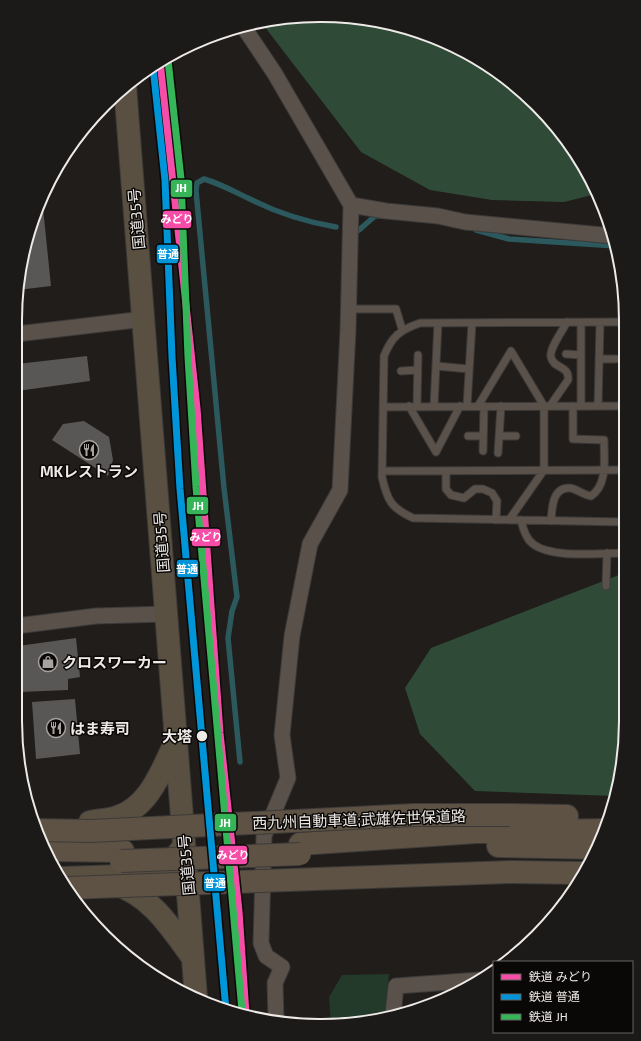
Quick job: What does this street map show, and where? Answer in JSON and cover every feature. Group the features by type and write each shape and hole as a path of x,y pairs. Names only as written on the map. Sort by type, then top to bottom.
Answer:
{"highway":[{"name":"国道35号","path":"126,95 196,991"},
{"path":"90,822 117,817 134,809 147,796 176,741"},
{"name":"西九州自動車道;武雄佐世保道路","path":"43,830 107,830 414,815 510,815 602,818"},
{"path":"40,820 141,824 167,832 184,845 172,862 150,875 67,878"},
{"path":"300,849 476,832 598,830"},
{"path":"57,860 300,849 496,846 590,848"},
{"path":"52,850 122,856"},
{"path":"73,888 512,872 577,873"},
{"path":"90,878 116,884 135,893 151,904 166,920 193,958"}],"street":[{"path":"247,31 275,74 351,205 349,309 340,490 310,544 290,651 282,735 288,778 264,836 261,943 266,956 282,967 275,983 276,1015"},
{"path":"351,205 386,211 438,216 465,222 606,235"},
{"path":"22,333 144,319"},
{"path":"22,625 96,616 166,614"},
{"path":"394,1010 396,986 466,981"}],"lane":[{"path":"349,309 396,309 402,329"},
{"path":"547,406 568,380 567,370 553,362 551,356 552,350 567,322"},
{"path":"580,322 581,406"},
{"path":"619,322 420,323 402,329 390,342 384,356 382,471 386,495 397,510 413,518 619,522"},
{"path":"434,406 438,323"},
{"path":"409,406 436,452 464,406 469,368 472,323"},
{"path":"598,406 600,323"},
{"path":"483,451 481,406 511,350 547,406 544,470 509,520"},
{"path":"566,354 581,355"},
{"path":"417,406 418,355"},
{"path":"599,359 616,359"},
{"path":"436,366 469,368"},
{"path":"401,371 417,370"},
{"path":"498,453 500,406"},
{"path":"551,521 554,500 558,492 571,488 583,495 591,496 598,492 602,484 604,440 573,439 573,406"},
{"path":"383,407 619,406"},
{"path":"468,436 483,436"},
{"path":"499,436 516,436"},
{"path":"382,471 619,470"},
{"path":"446,471 446,489 450,495 464,498 475,489 483,489 492,493 497,501 496,520"},
{"path":"521,520 524,532 532,544 543,550 557,553 619,553"},
{"path":"606,586 607,553"}],"green space":[{"path":"320,22 359,25 398,32 453,53 486,72 532,109 569,155 591,195 564,202 492,200 430,190 361,152 265,28"},
{"path":"619,575 619,720 616,759 609,796 475,791 420,734 405,688 431,648"},
{"path":"389,974 385,1012 331,1018 329,997 342,975"}],"building":[{"path":"43,211 51,286 24,289 32,243"},
{"path":"87,356 90,381 22,390 22,363"},
{"name":"MKレストラン","path":"84,421 109,437 113,460 108,476 52,440 63,424"},
{"name":"クロスワーカー","path":"76,638 80,677 68,679 68,690 22,692 22,645"},
{"name":"はま寿司","path":"75,699 80,754 36,759 32,702"}],"waterway":[{"path":"240,762 228,638 232,611 237,597 224,488 196,191 197,183 204,179 281,213 303,220 336,227"},
{"path":"359,230 375,216 381,216"},
{"path":"476,230 509,239 610,246"}],"rail line":[{"name":"JH","path":"168,64 181,179 188,357 196,487 242,1009"},
{"name":"みどり","path":"161,68 197,408 220,733 239,911 246,1010"},
{"name":"普通","path":"154,73 165,180 172,357 180,489 225,1003"}],"place":[{"name":"MKレストラン","path":"89,450"},
{"name":"クロスワーカー","path":"48,662"},
{"name":"はま寿司","path":"56,728"},
{"name":"大塔","path":"202,736"}]}
